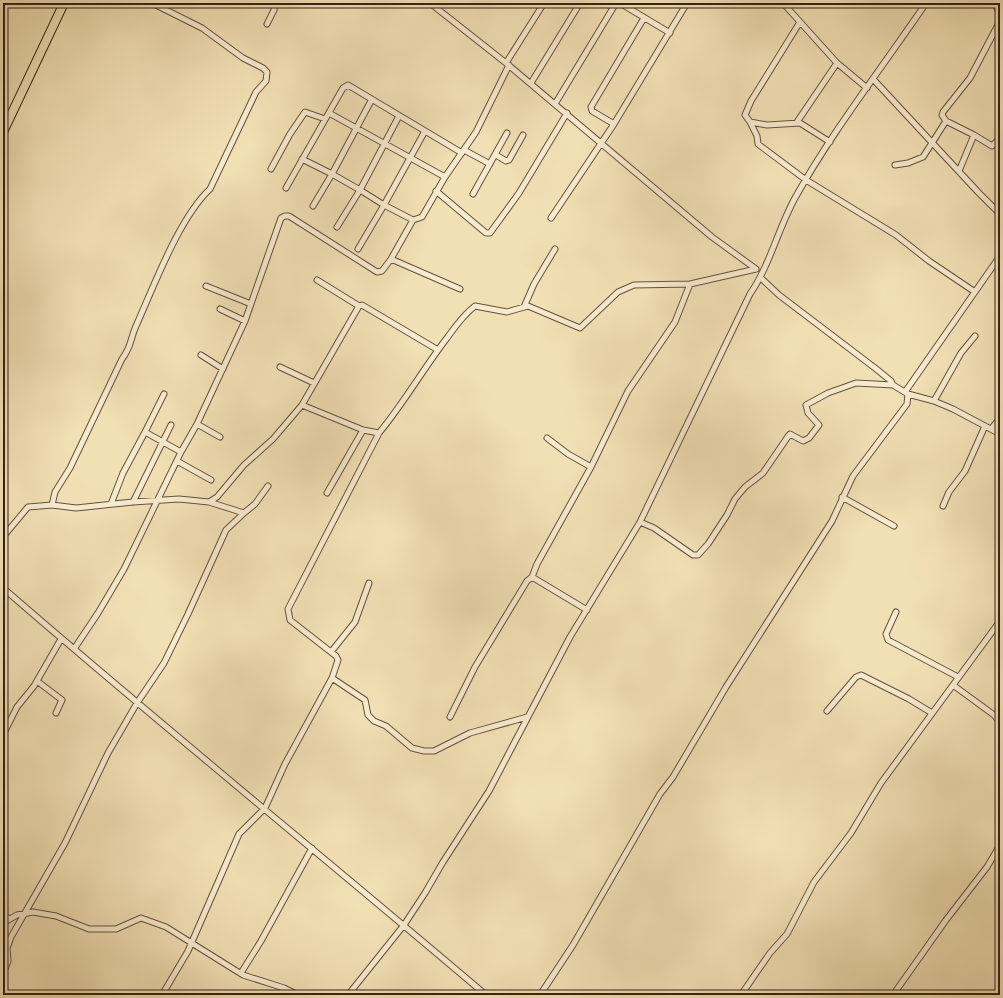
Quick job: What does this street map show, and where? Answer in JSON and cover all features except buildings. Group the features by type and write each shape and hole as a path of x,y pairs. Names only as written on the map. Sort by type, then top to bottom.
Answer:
{"main road":[{"path":"3,132 64,3"}],"street":[{"path":"52,505 55,492 70,468 122,359 130,348 135,328 168,257 200,199 210,189 256,92 266,81 267,72 263,68 243,58 202,28 152,3"},
{"path":"266,24 274,10 275,3"},
{"path":"430,3 531,83 591,133 600,144 712,237 756,269 762,276 762,281 875,368 891,381 893,385 905,392 934,401 1000,434"},
{"path":"74,649 124,570 181,452 197,424 245,321 272,240 281,218 290,216 372,270 382,270 391,259 413,220 422,217 436,192 476,132 508,64 544,3"},
{"path":"531,83 580,3"},
{"path":"555,104 616,3"},
{"path":"620,3 670,34"},
{"path":"551,218 614,124 670,34 687,3"},
{"path":"784,3 837,63 867,88"},
{"path":"348,995 404,925 489,791 570,636 640,522 750,294 762,276 795,199 830,142 926,3"},
{"path":"999,3 996,8 1000,16"},
{"path":"614,124 592,111 591,107 644,18"},
{"path":"1000,21 970,78 942,115 946,121 956,127 968,131 992,146 1000,138"},
{"path":"800,22 751,101 745,114 757,136 758,144 806,180 896,235 934,265 975,292"},
{"path":"797,122 837,63"},
{"path":"874,79 1000,214"},
{"path":"286,188 329,113 348,85 425,131 463,152 490,164"},
{"path":"314,206 372,99"},
{"path":"271,170 290,134 305,112 325,120"},
{"path":"329,113 445,178"},
{"path":"436,192 486,232 490,233 519,194 567,113"},
{"path":"337,227 360,190 399,116"},
{"path":"895,165 908,163 923,157 946,121"},
{"path":"750,122 767,125 797,122 830,142"},
{"path":"358,250 425,131"},
{"path":"473,194 507,133"},
{"path":"496,155 506,161 509,160 523,135"},
{"path":"959,170 974,135"},
{"path":"302,159 332,174 384,205 413,220"},
{"path":"524,307 534,284 555,249"},
{"path":"540,995 573,945 660,794 673,777 735,674 832,521 842,497 864,461 907,404 905,392 1000,256"},
{"path":"391,259 460,289"},
{"path":"162,995 191,944 239,834 265,808 285,764 332,678 338,660 336,656 290,620 288,609 380,433 392,418 438,350 466,313 475,306 480,306 498,312 507,312 528,306 580,328 618,292 626,287 634,285 690,284 756,269"},
{"path":"317,280 359,306 362,305 438,350"},
{"path":"450,717 475,667 527,581 532,577 537,564 591,467 628,391 675,322 690,284"},
{"path":"206,286 251,304"},
{"path":"209,502 217,496 244,465 273,439 302,405 359,306"},
{"path":"220,310 245,321"},
{"path":"934,401 961,353 975,336"},
{"path":"201,355 223,369"},
{"path":"280,367 314,383"},
{"path":"640,522 654,528 693,555 698,555 708,544 727,516 735,499 745,487 763,473 789,435 790,434 803,441 809,438 819,425 808,413 806,405 828,393 856,383 893,385"},
{"path":"111,504 123,473 164,394"},
{"path":"302,405 363,430 380,433"},
{"path":"991,429 1000,418"},
{"path":"197,424 220,437"},
{"path":"133,502 171,425"},
{"path":"943,506 949,492 965,471 985,426"},
{"path":"327,493 363,430"},
{"path":"145,432 181,452"},
{"path":"547,438 568,454 591,467"},
{"path":"177,460 211,480"},
{"path":"3,974 8,961 7,948 24,914 65,842 108,753 137,704 164,663 226,530 255,504 268,486"},
{"path":"842,497 894,526"},
{"path":"3,537 28,507 52,505 76,508 179,499 209,502 244,513"},
{"path":"532,577 587,610"},
{"path":"331,652 355,622 369,583"},
{"path":"3,588 137,704 265,808 486,995"},
{"path":"896,612 886,634 888,640 958,677"},
{"path":"741,995 770,953 787,934 814,882 852,833 881,783 1000,621"},
{"path":"3,735 17,707 37,681 61,639"},
{"path":"827,711 856,677 861,675 909,699 932,713"},
{"path":"332,678 364,700 368,715 374,721 386,726 412,748 424,751 434,751 470,733 527,717"},
{"path":"37,681 62,700 56,712"},
{"path":"953,685 994,715 1000,722"},
{"path":"893,995 946,920 987,867 1000,845"},
{"path":"241,973 261,941 312,848"},
{"path":"3,923 10,919 32,912 56,916 89,929 116,929 141,918 166,927 191,944 241,973 284,988 298,995"},
{"path":"3,915 10,919"}]}
